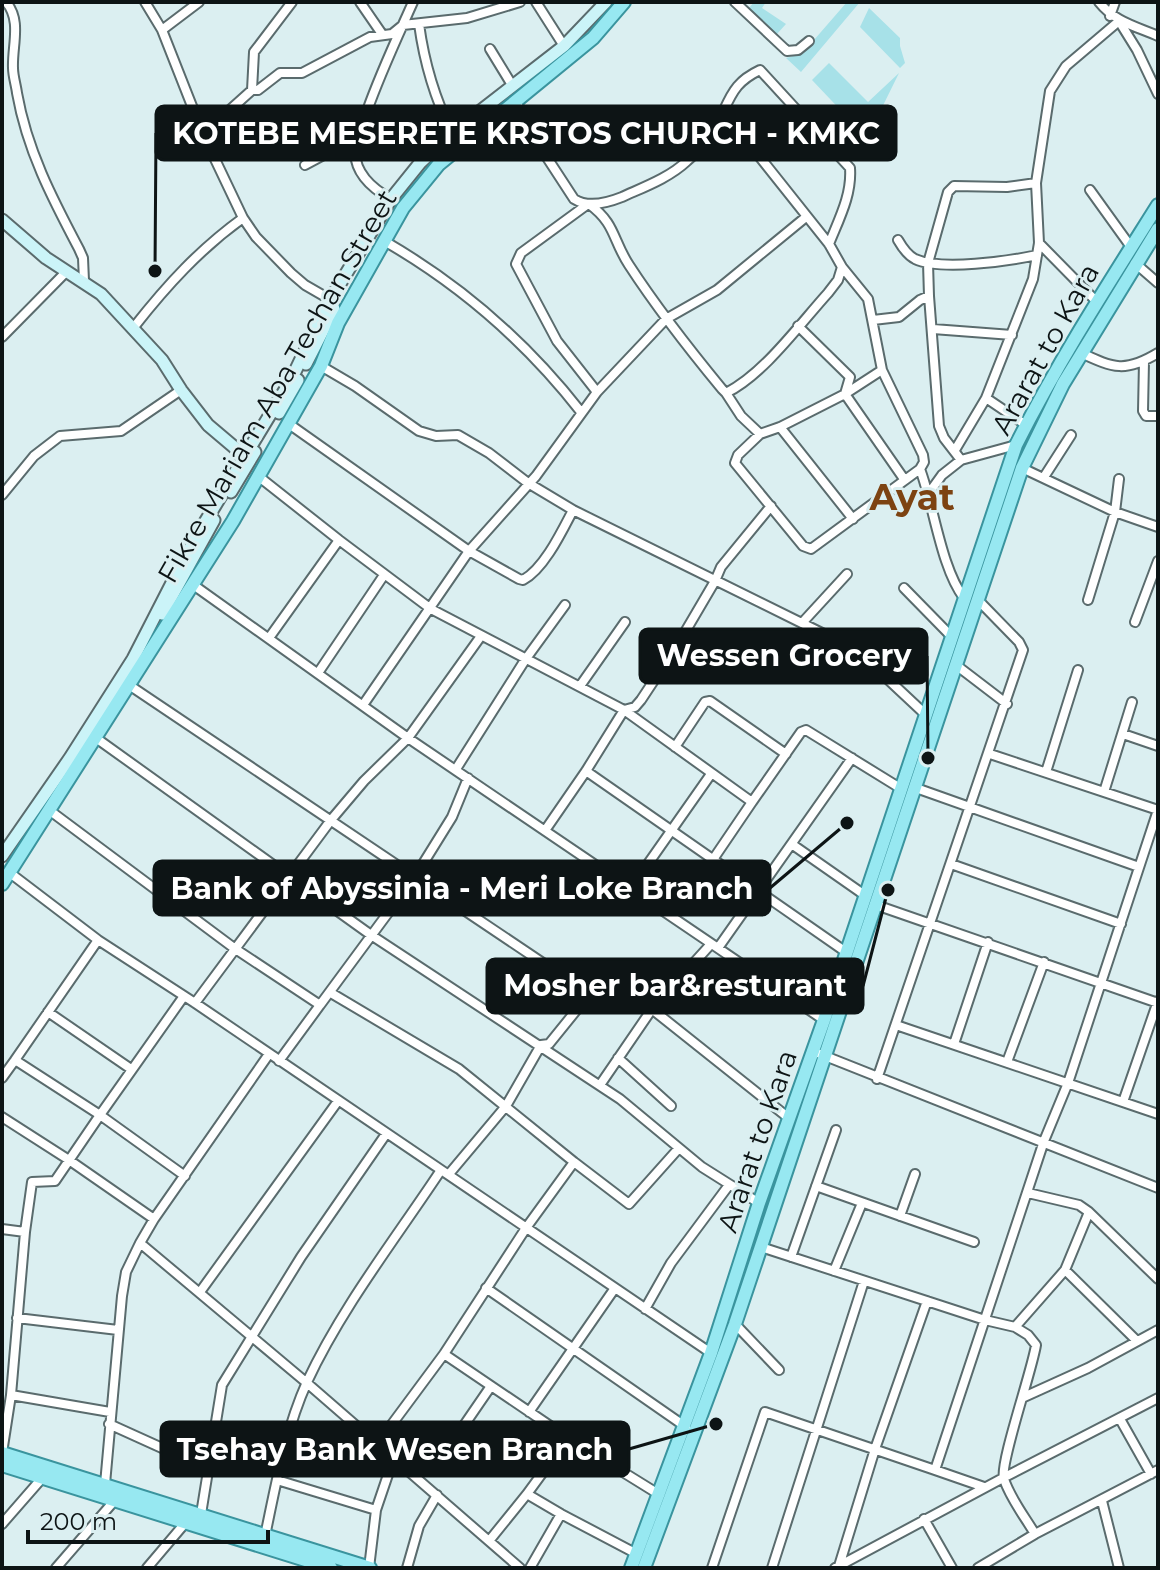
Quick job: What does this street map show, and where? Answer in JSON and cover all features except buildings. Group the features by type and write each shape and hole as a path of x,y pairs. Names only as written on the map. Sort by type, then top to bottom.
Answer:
{"main road":[{"name":"Fikre Mariam Aba Techan Street","path":"2,884 233,521 321,366 338,323 403,208 439,164 593,38 624,2"},
{"name":"Ararat to Kara","path":"631,1568 686,1427 759,1203 818,1054 824,1020 846,952 871,900 900,788 964,598 1049,409 1081,353 1131,247 1158,205"},
{"name":"Ararat to Kara","path":"644,1568 735,1324 818,1054 871,900 916,788 978,600 986,552 1016,445 1096,301 1135,263 1158,229"},
{"path":"155,621 157,642"},
{"path":"2,1453 74,1480 115,1500 331,1568"},
{"path":"2,1465 43,1477 105,1484 369,1568"}],"street":[{"path":"6,2 13,11 13,68 29,147 83,258 84,281"},
{"path":"145,2 162,30 203,134 243,218 256,237 291,273 331,300"},
{"path":"162,30 199,2"},
{"path":"252,90 254,52 292,2"},
{"path":"360,2 382,34"},
{"path":"391,199 365,180 358,168 355,143 380,73 413,2"},
{"path":"203,134 252,90 258,90 280,73 302,73 370,37 392,34 403,25 467,18 520,2"},
{"path":"536,2 564,46"},
{"path":"2,856 102,709 155,621 291,380 331,300 391,199 420,163 452,133 564,46 606,2"},
{"path":"735,2 787,51 798,50 809,41"},
{"path":"1099,2 1110,16 1158,36"},
{"path":"1110,16 1115,2"},
{"path":"1119,21 1158,94"},
{"path":"955,450 986,398 1029,291 1039,243 1036,183 1046,109 1054,81 1066,66 1119,21"},
{"path":"419,24 426,65 452,133"},
{"path":"490,49 512,85"},
{"path":"515,100 569,194 579,203 608,203 671,174 696,152 724,112 728,96 760,70 850,168 851,182 829,244"},
{"path":"724,112 829,244 842,267 868,299 882,370 923,455 924,462 920,469 819,544 809,548 803,546 735,463 738,455 760,434 845,394 882,370"},
{"path":"305,165 333,150 355,155"},
{"path":"961,460 939,426 928,263 948,192 954,186 1007,187 1036,183"},
{"path":"1090,190 1131,247"},
{"path":"589,204 604,215 627,262 666,319 741,416 760,434"},
{"path":"589,204 521,253 516,264 557,341 597,392"},
{"path":"363,705 469,551 536,476 597,392 666,319 717,290 806,217"},
{"path":"134,327 176,274 243,218"},
{"path":"2,220 46,258 101,294 162,360 208,425 249,455"},
{"path":"898,240 913,259 928,263 989,263 1037,255"},
{"path":"386,242 431,268 504,326 536,358 581,412"},
{"path":"1039,243 1096,301"},
{"path":"1135,263 1158,283"},
{"path":"726,393 755,372 798,326 833,287 842,267"},
{"path":"2,337 67,271"},
{"path":"873,320 899,317 929,296"},
{"path":"798,326 850,377 845,394"},
{"path":"933,329 1012,335"},
{"path":"1081,353 1123,368 1144,362 1158,353"},
{"path":"1144,362 1143,411 1146,416 1158,416"},
{"path":"321,366 419,431 436,436 458,435 573,510 863,656 925,714"},
{"path":"2,495 34,456 60,436 121,431 181,390"},
{"path":"845,394 904,479"},
{"path":"986,398 1026,425"},
{"path":"289,424 469,551 523,580 530,576 557,540 573,510"},
{"path":"780,427 853,519"},
{"path":"1044,477 1071,435"},
{"path":"929,493 938,479 961,460 1016,445"},
{"path":"1022,468 1115,512 1158,527"},
{"path":"920,469 947,561 957,589 964,598"},
{"path":"258,476 431,609 624,710 752,802"},
{"path":"1088,600 1115,512 1119,479"},
{"path":"546,829 624,710 635,707 641,700 732,551 771,506"},
{"path":"269,638 339,540"},
{"path":"1135,622 1158,561"},
{"path":"802,623 847,574"},
{"path":"318,673 384,575"},
{"path":"192,584 408,738 824,1020"},
{"path":"904,588 951,636"},
{"path":"877,1079 1007,704 1022,647 978,600"},
{"path":"456,769 525,660 565,605"},
{"path":"580,686 625,622"},
{"path":"195,1003 331,820 364,781 408,738 481,636"},
{"path":"956,665 1007,704"},
{"path":"1046,772 1078,670"},
{"path":"129,685 589,994"},
{"path":"675,747 705,702 710,701 786,754"},
{"path":"1104,792 1132,702"},
{"path":"714,858 801,732 806,730 900,788"},
{"path":"1123,734 1158,746"},
{"path":"96,738 371,935 620,1099 679,1148 759,1203"},
{"path":"935,1470 1158,810 990,754"},
{"path":"600,1085 652,1009 715,946 760,890 852,758"},
{"path":"586,771 846,952"},
{"path":"631,888 711,774"},
{"path":"279,1061 416,875 452,817 468,778"},
{"path":"916,788 1139,867"},
{"path":"49,810 234,948 320,1005"},
{"path":"793,845 871,900 1158,1002 1123,1102"},
{"path":"951,864 1121,924"},
{"path":"10,873 98,940 711,1353"},
{"path":"2,1078 98,940"},
{"path":"954,1044 988,942"},
{"path":"1007,1062 1044,962"},
{"path":"541,1045 549,1044 604,976 609,975 790,1119"},
{"path":"331,993 459,1069 629,1204 679,1148"},
{"path":"2,1453 11,1395 32,1182 52,1183 184,996"},
{"path":"48,1012 131,1069"},
{"path":"896,1025 1158,1114"},
{"path":"265,1536 288,1432 307,1383 329,1340 445,1172 506,1106 541,1045"},
{"path":"105,1484 126,1272 154,1219 269,1054"},
{"path":"818,1054 1158,1186"},
{"path":"618,1058 671,1106"},
{"path":"15,1060 100,1115 185,1176"},
{"path":"200,1292 338,1101"},
{"path":"2,1117 154,1219"},
{"path":"791,1257 836,1130"},
{"path":"201,1514 222,1385 301,1257 386,1134"},
{"path":"378,1443 444,1354 526,1228 574,1162"},
{"path":"900,1216 915,1174"},
{"path":"645,1309 671,1263 729,1185"},
{"path":"816,1186 974,1242"},
{"path":"1028,1193 1079,1205 1158,1279"},
{"path":"834,1271 862,1203"},
{"path":"1015,1327 1065,1270 1089,1212"},
{"path":"2,1229 25,1232"},
{"path":"140,1243 378,1443 520,1568"},
{"path":"761,1247 1015,1327 1028,1335 1036,1345 1003,1465 1003,1478 1035,1534"},
{"path":"1065,1270 1137,1341"},
{"path":"772,1568 864,1281"},
{"path":"486,1288 686,1427"},
{"path":"529,1412 615,1288"},
{"path":"837,1567 927,1301"},
{"path":"17,1318 118,1330"},
{"path":"735,1324 779,1370"},
{"path":"1024,1397 1158,1332"},
{"path":"444,1354 568,1438 660,1495"},
{"path":"468,1449 456,1437 491,1386"},
{"path":"11,1395 110,1412"},
{"path":"837,1567 1158,1398"},
{"path":"712,1568 763,1414 767,1412 984,1487"},
{"path":"978,1568 1035,1534 1155,1472 1120,1419"},
{"path":"109,1424 162,1448"},
{"path":"489,1541 568,1438"},
{"path":"369,1568 376,1510 394,1457"},
{"path":"2,1524 43,1477"},
{"path":"277,1480 376,1510"},
{"path":"527,1494 637,1554"},
{"path":"407,1568 419,1526 437,1495"},
{"path":"56,1568 115,1500"},
{"path":"1102,1501 1119,1568"},
{"path":"530,1568 561,1514"},
{"path":"924,1519 952,1568"},
{"path":"147,1568 186,1522"},
{"path":"287,1568 297,1558"}],"shaded area":[{"path":"754,2 766,2 762,8 786,24 776,35 749,8"},
{"path":"847,2 860,2 801,72 786,58 800,54 807,48"},
{"path":"869,8 900,38 905,63 900,68 860,27"},
{"path":"829,63 868,102 899,73 867,138 812,80"}],"place":[{"name":"KOTEBE MESERETE KRSTOS CHURCH - KMKC","path":"155,271"},
{"name":"Wessen Grocery","path":"928,758"},
{"name":"Bank of Abyssinia - Meri Loke Branch","path":"847,823"},
{"name":"Mosher bar&resturant","path":"888,890"},
{"name":"Tsehay Bank Wesen Branch","path":"716,1424"}],"district":[{"name":"Ayat","path":"912,497"}]}
